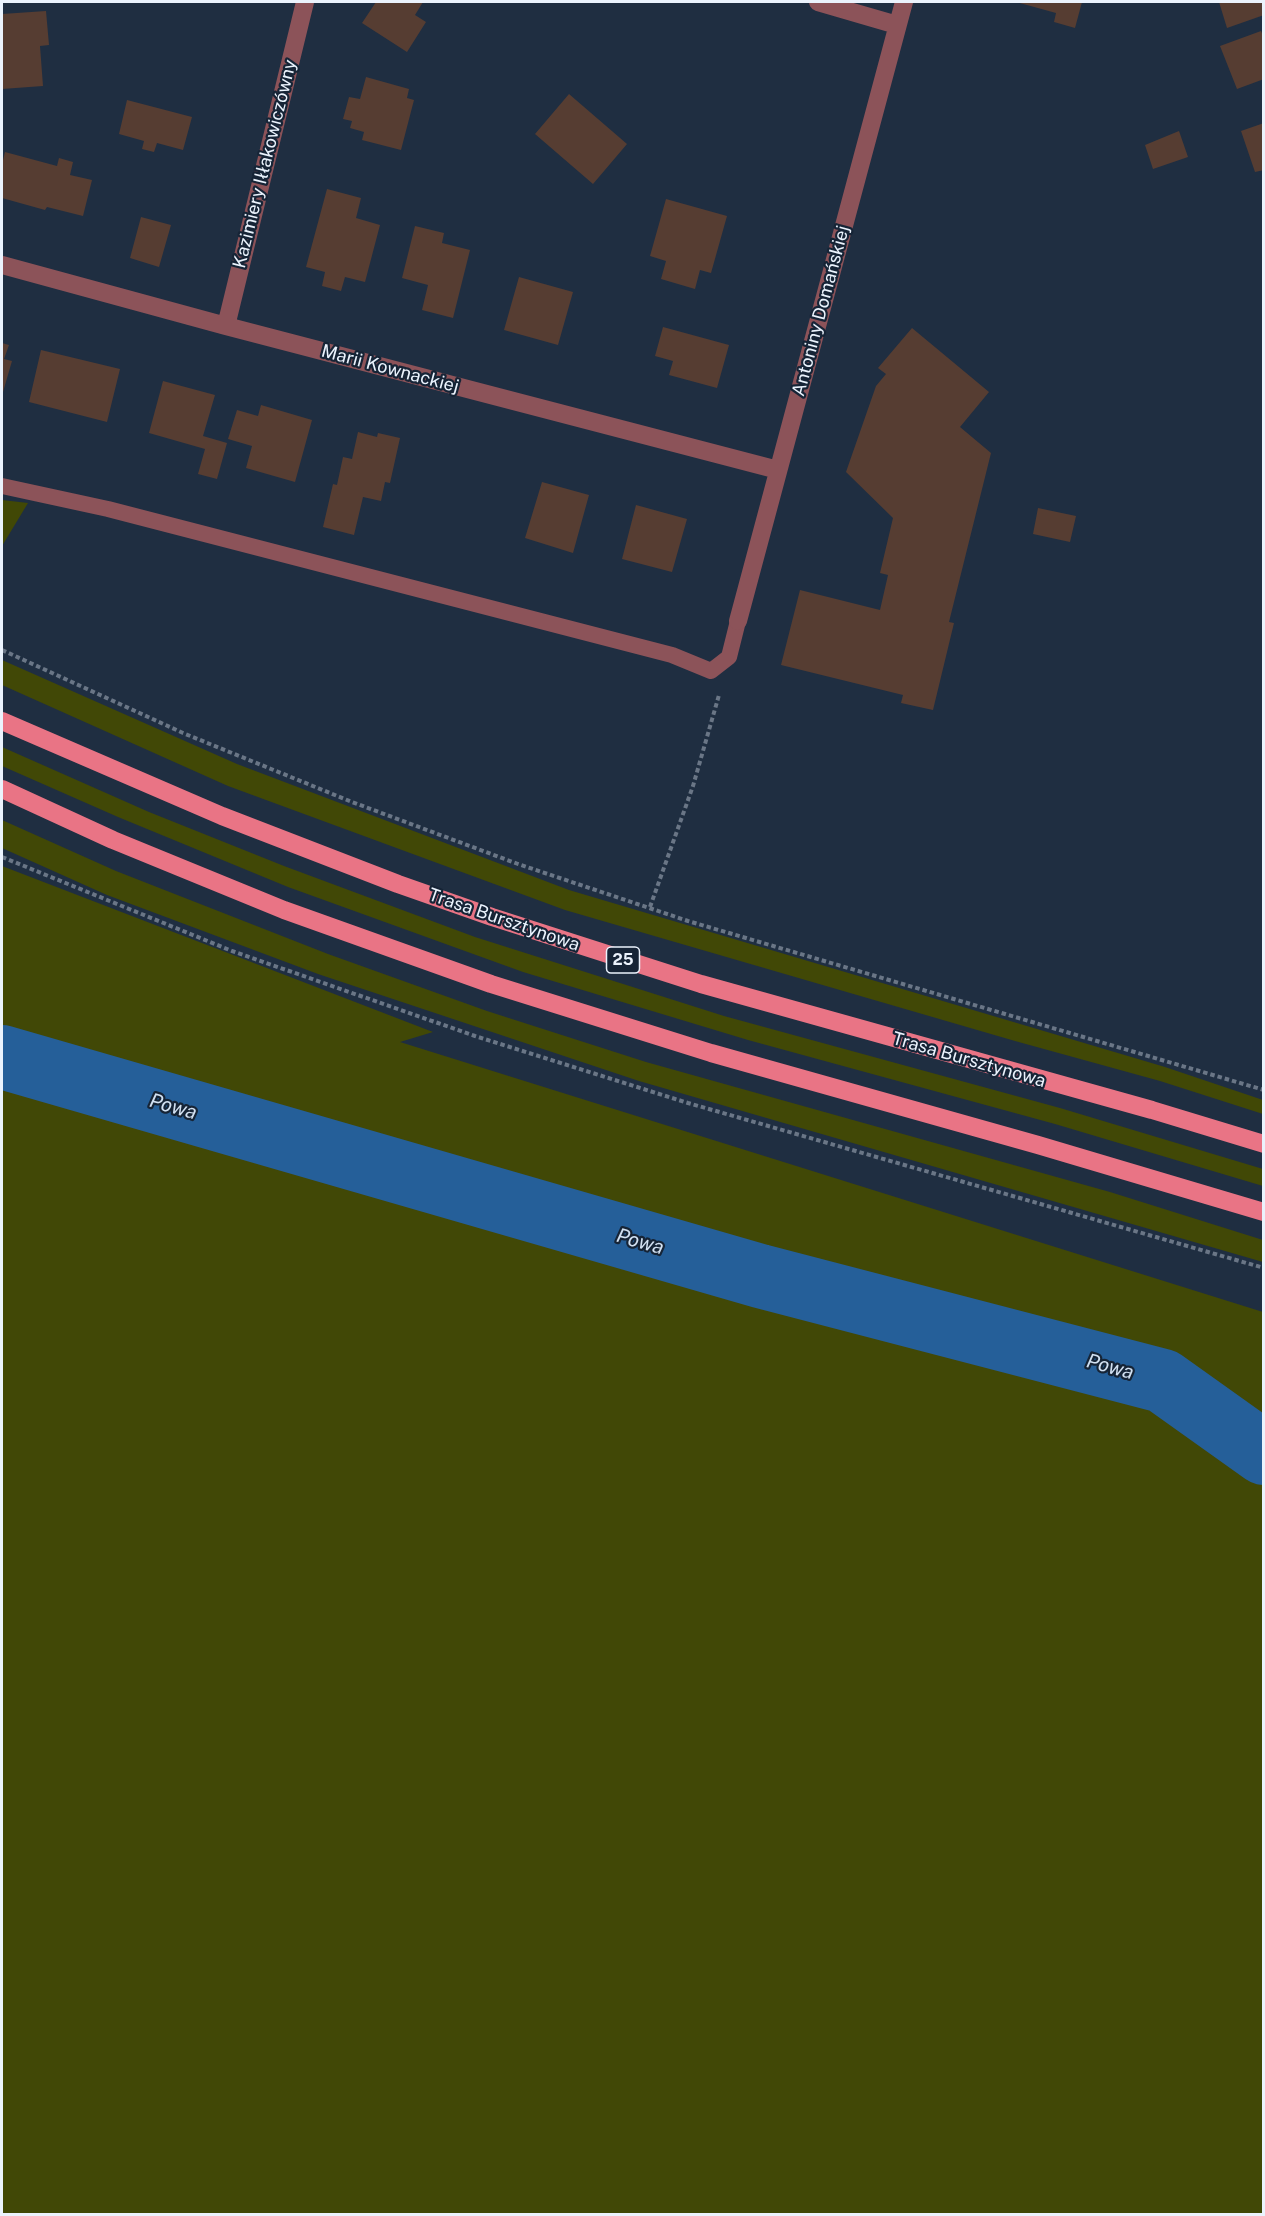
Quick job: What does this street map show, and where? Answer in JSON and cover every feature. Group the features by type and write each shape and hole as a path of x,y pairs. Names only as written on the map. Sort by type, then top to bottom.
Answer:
{"main road":[{"name":"Trasa Bursztynowa","path":"2,721 222,816 376,876 514,925 701,984 1152,1110 1263,1144"},
{"path":"2,789 113,840 284,910 491,984 711,1053 1027,1142 1263,1212"}],"street":[{"name":"Kazimiery Iłłakowiczówny","path":"226,326 305,2"},
{"path":"818,2 897,25"},
{"name":"Antoniny Domańskiej","path":"738,621 904,2"},
{"name":"Marii Kownackiej","path":"2,265 778,470"}],"lane":[{"path":"2,486 108,509 672,656 711,671 729,657 738,621"}],"path":[{"path":"2,650 183,733 352,802 518,864 650,908 1263,1090"},
{"path":"650,908 693,786 729,657"},
{"path":"2,857 232,951 475,1036 688,1103 1263,1268"}],"green space":[{"path":"2,500 28,503 2,546"},
{"path":"2,660 237,764 569,890 1165,1067 1263,1100 1263,1114 1160,1081 565,910 228,786 2,685"},
{"path":"2,747 149,812 284,866 475,937 724,1016 1060,1108 1263,1169 1263,1186 1055,1124 748,1040 523,972 288,887 118,817 2,766"},
{"path":"2,820 116,871 328,954 487,1011 646,1062 1110,1192 1263,1240 1263,1262 639,1081 318,974 107,895 2,848"},
{"path":"2,866 433,1032 400,1042 1263,1312 1263,2214 2,2214"}],"building":[{"path":"376,2 423,2 415,15 426,22 407,52 362,23"},
{"path":"1016,2 1082,2 1075,28 1054,22 1056,13"},
{"path":"1219,2 1264,2 1264,15 1227,28"},
{"path":"46,11 49,45 40,46 43,86 2,89 2,14"},
{"path":"1261,31 1264,38 1264,79 1237,89 1220,46"},
{"path":"366,77 409,89 407,98 414,100 401,150 362,140 364,132 350,128 352,121 343,119 349,97 360,99"},
{"path":"569,94 627,144 593,184 535,134"},
{"path":"127,100 192,117 183,150 157,143 154,152 142,149 144,141 119,134"},
{"path":"1264,123 1264,170 1255,172 1241,131"},
{"path":"1179,131 1188,157 1153,169 1145,145"},
{"path":"5,152 57,166 59,158 73,162 70,175 92,180 83,216 47,207 45,210 2,198 2,164"},
{"path":"327,189 361,198 356,218 380,225 365,282 345,277 341,291 322,286 325,272 306,267"},
{"path":"666,199 727,216 711,273 700,270 695,289 661,279 666,261 650,256"},
{"path":"141,217 171,225 159,267 130,258"},
{"path":"415,226 444,233 442,243 470,250 453,318 422,310 428,285 402,278"},
{"path":"519,277 573,292 558,345 504,330"},
{"path":"663,327 729,345 717,388 669,375 673,361 655,356"},
{"path":"912,328 989,392 960,427 991,453 949,622 954,623 933,710 901,703 903,695 781,665 800,590 880,610 888,575 880,573 893,518 846,472 876,386 886,374 878,368"},
{"path":"2,343 9,345 4,359 12,361 3,392 2,392"},
{"path":"41,350 120,369 107,422 29,402"},
{"path":"163,381 215,395 203,436 227,443 217,479 198,474 205,449 149,433"},
{"path":"261,405 312,420 295,482 246,468 252,446 228,439 237,410 258,416"},
{"path":"358,432 377,437 378,433 400,438 390,483 385,482 381,501 363,497 354,535 323,527 333,484 337,485 343,457 352,459"},
{"path":"542,482 589,495 573,553 525,538"},
{"path":"636,505 687,519 672,572 622,559"},
{"path":"1038,508 1076,516 1070,542 1033,534"}],"waterway":[{"name":"Powa","path":"2,1057 760,1276 1163,1381 1264,1453"}]}
